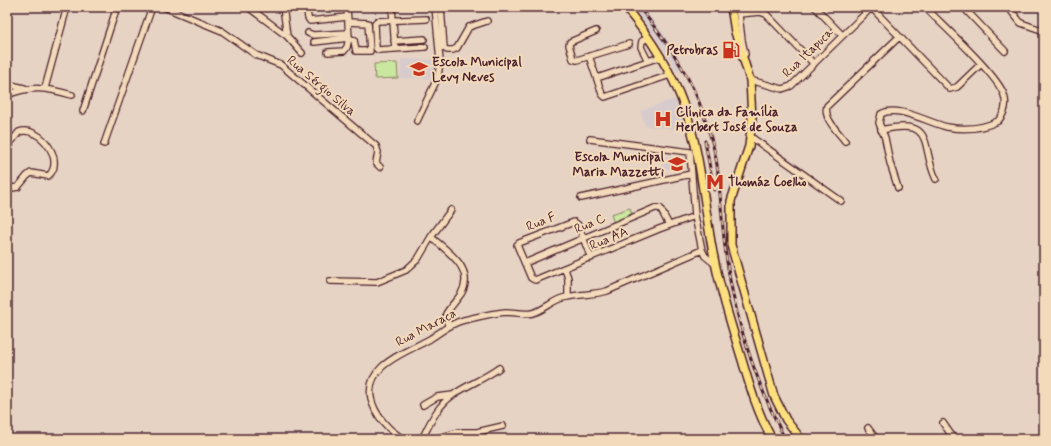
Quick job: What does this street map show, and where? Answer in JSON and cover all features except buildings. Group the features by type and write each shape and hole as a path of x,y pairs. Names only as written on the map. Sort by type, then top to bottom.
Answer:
{"main road":[{"path":"624,7 648,38 660,57 684,106 698,155 715,264 726,312 753,396 772,439"},
{"path":"731,7 735,32 750,80 752,106 751,137 731,201 731,245 772,392 786,420 801,439"}],"street":[{"path":"45,88 67,7"},
{"path":"83,111 117,7"},
{"path":"104,144 152,7"},
{"name":"Rua Sérgio Silva","path":"164,7 222,31 256,55 281,65 376,146 378,152 376,163 380,167"},
{"path":"248,7 287,36 302,53"},
{"path":"283,7 287,36"},
{"path":"328,52 345,50 349,36 347,7"},
{"path":"392,7 395,49"},
{"path":"417,121 435,87 440,69 435,7"},
{"path":"441,7 444,48 447,50 457,48 469,27 487,21"},
{"path":"738,7 746,68"},
{"path":"815,7 842,35"},
{"path":"871,7 950,88 957,87 981,64"},
{"name":"Rua Itapuca","path":"750,80 779,88 787,88 814,64 871,7"},
{"path":"898,188 890,163 886,138 879,123 880,116 885,112 895,110 947,127 966,129 983,127 998,120 1002,116 1005,109 1004,95 996,80 925,7"},
{"path":"963,7 1005,51"},
{"path":"1008,7 1020,23 1044,31"},
{"path":"307,11 310,21 347,20 368,23 370,50 356,51 354,40 349,36 313,35 308,32"},
{"path":"739,14 755,12 766,14 814,64"},
{"path":"425,47 379,50 376,48 375,22 426,19"},
{"path":"596,31 572,40 569,44 573,59 577,60 629,44"},
{"path":"314,42 349,36"},
{"path":"845,141 827,117 826,106 899,37"},
{"path":"394,41 424,38"},
{"path":"648,38 642,42 641,47 648,61"},
{"path":"589,56 602,94 605,96 670,75"},
{"path":"597,78 660,57"},
{"path":"7,84 26,89"},
{"path":"7,95 26,89 45,88 72,95"},
{"path":"881,130 906,126 923,135 928,144 936,179"},
{"path":"7,147 19,132 28,131 34,133 47,143 50,149 53,166 51,173 48,176 31,173 26,176 18,187 7,189"},
{"path":"751,137 841,201"},
{"path":"590,138 688,151 690,155 695,216 702,250 705,256 715,264"},
{"path":"581,198 691,174"},
{"name":"Rua C","path":"525,263 655,208 660,208 663,211 668,225"},
{"path":"330,281 372,282 398,275 413,265 451,210"},
{"name":"Rua AA","path":"525,263 531,278 539,279 566,269 668,225 695,216"},
{"name":"Rua F","path":"525,263 518,250 517,245 519,243 571,222 578,225 584,239"},
{"path":"431,237 459,262 465,276 461,294 446,314 448,326"},
{"path":"584,239 591,258"},
{"name":"Rua Maraca","path":"405,439 389,428 377,412 372,403 370,394 372,381 378,372 386,363 399,354 427,341 448,326 463,320 497,313 532,313 568,297 586,296 608,291 702,250"},
{"path":"566,269 568,297"},
{"path":"422,439 437,410 453,395 483,379 499,368"},
{"path":"423,405 437,397 453,395"},
{"path":"943,423 954,439"},
{"path":"434,439 459,432 469,432 503,426"},
{"path":"868,428 876,439"},
{"path":"469,432 470,439"}],"shaded area":[{"path":"632,7 642,7 645,10 662,32 684,67 677,70 655,36"},
{"name":"Escola Municipal Levy Neves","path":"401,59 437,60 437,79 400,78"},
{"name":"Clínica da Família Herbert José de Souza","path":"675,99 686,130 646,126 640,111"},
{"path":"664,156 682,159 681,171 662,168"}],"green space":[{"path":"397,63 398,78 375,79 374,64"},
{"path":"630,208 633,218 614,224 611,214"}],"railway":[{"path":"639,7 680,64 699,102 716,157 725,250 736,308 749,353 765,397 785,439"},
{"path":"705,141 714,190"}],"place":[{"name":"Petrobras","path":"731,50"},
{"name":"Escola Municipal Levy Neves","path":"419,69"},
{"name":"Clínica da Família Herbert José de Souza","path":"663,119"},
{"name":"Escola Municipal Maria Mazzetti","path":"677,164"},
{"name":"Thomáz Coelho","path":"715,182"}]}
